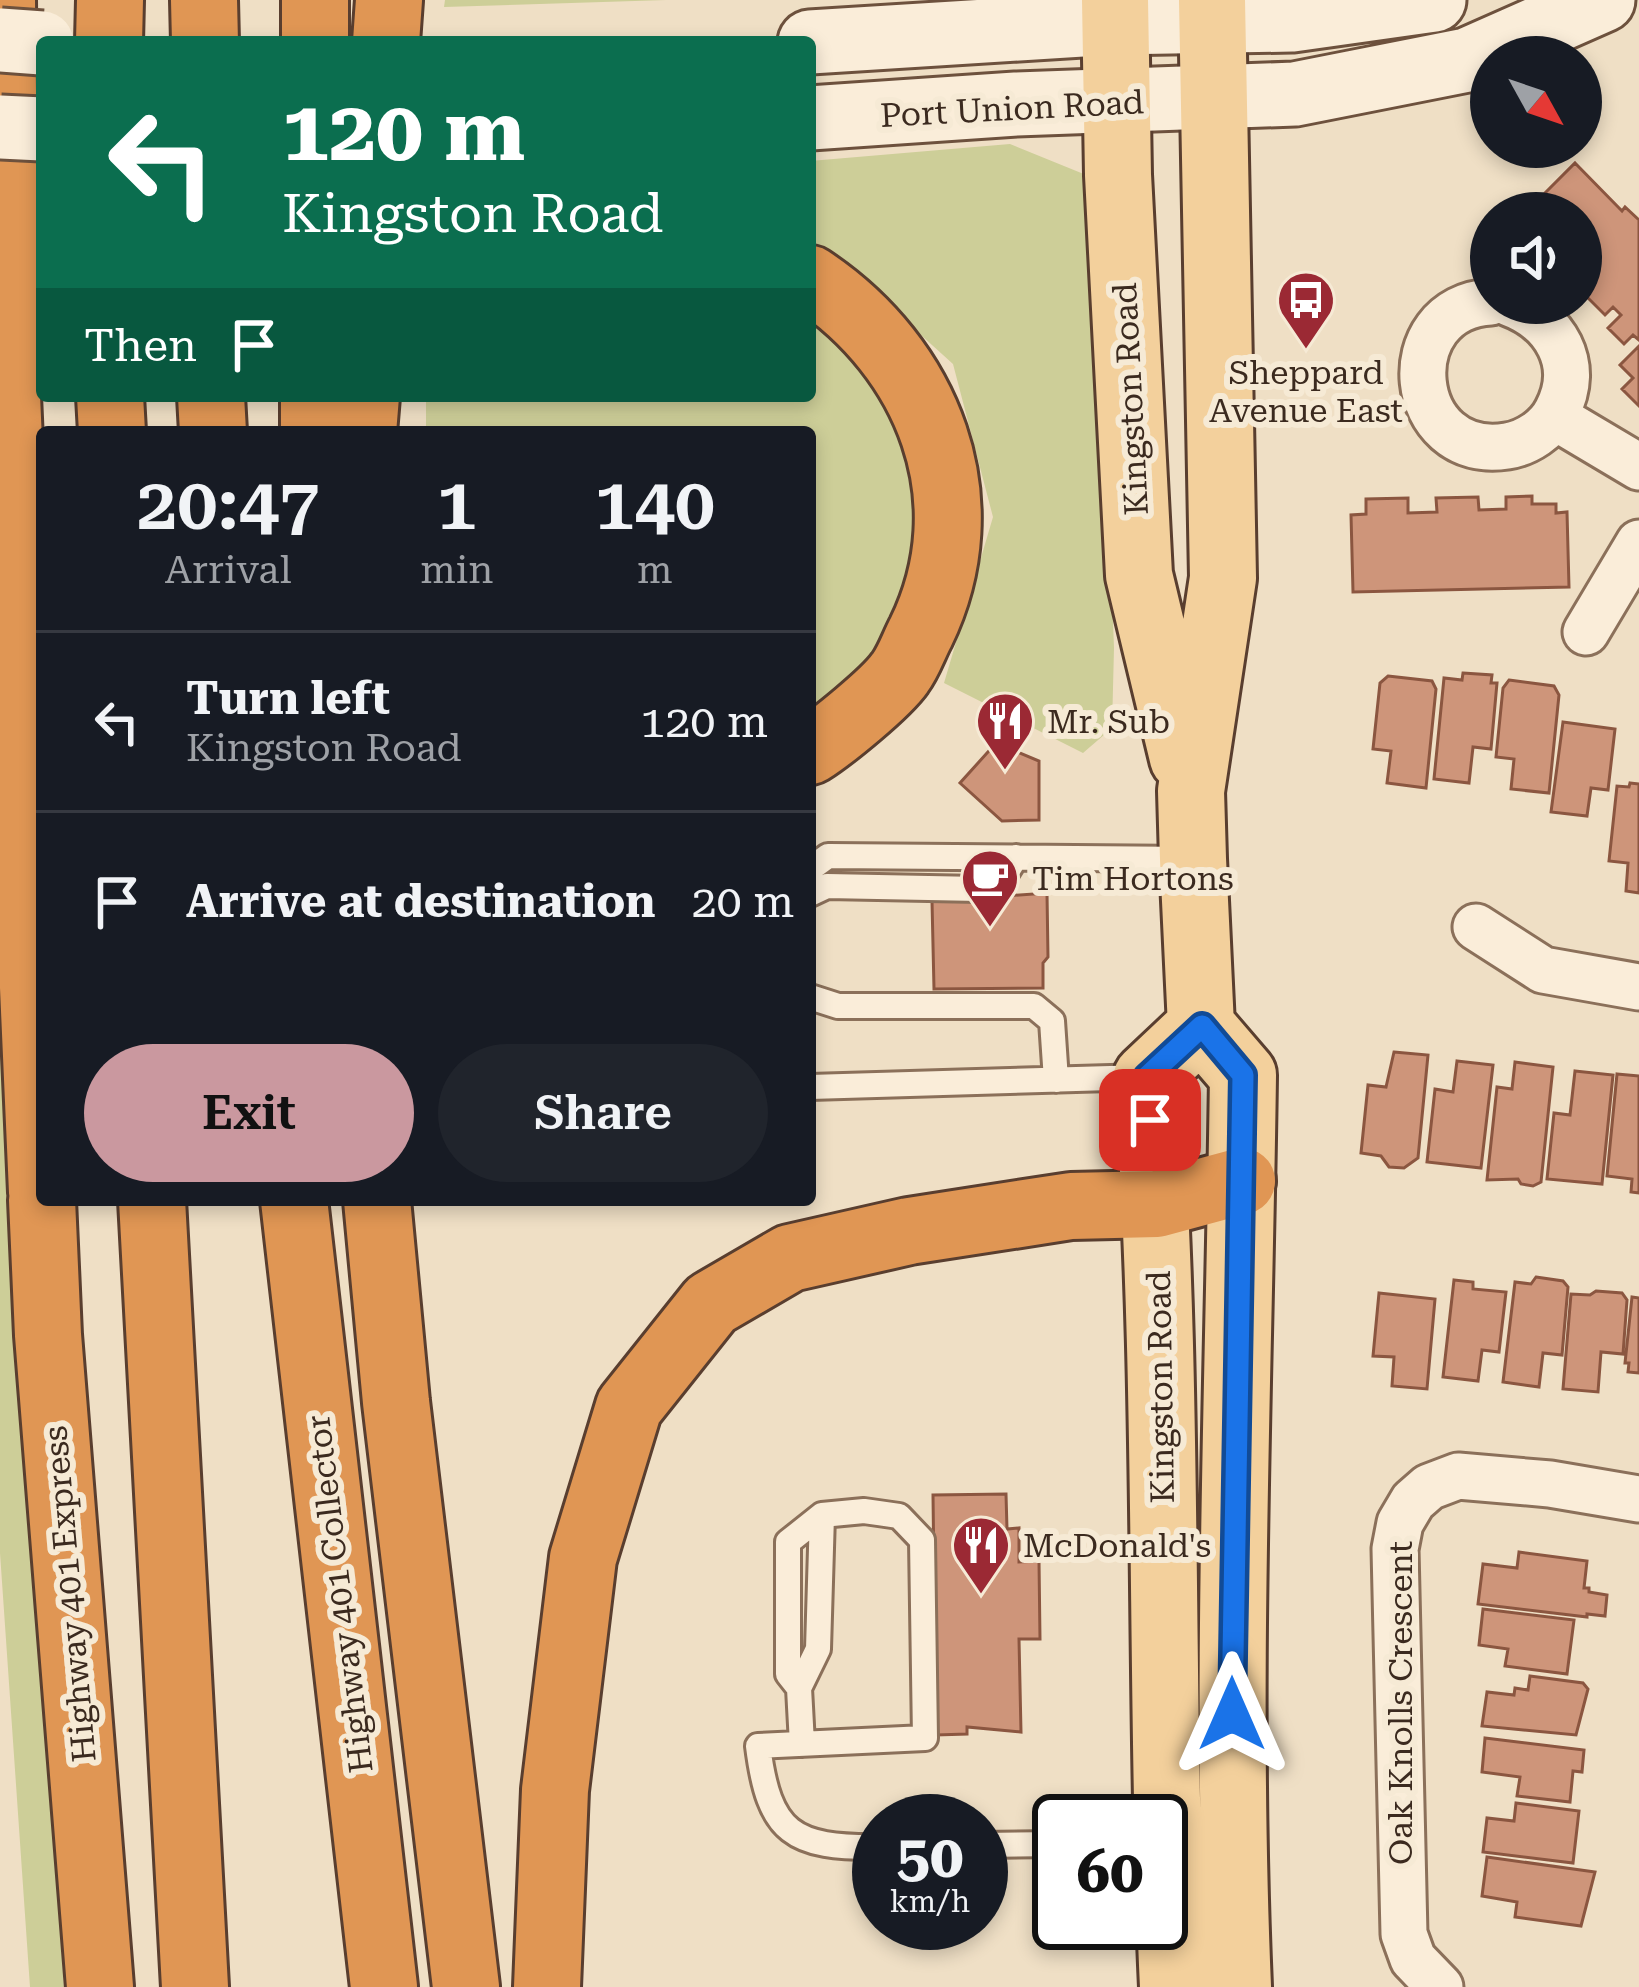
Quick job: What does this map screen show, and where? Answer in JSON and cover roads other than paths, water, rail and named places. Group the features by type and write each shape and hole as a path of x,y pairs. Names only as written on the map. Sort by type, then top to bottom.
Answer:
{"highway":[{"name":"Highway 401 Express","path":"2,0 6,373 36,1059"},
{"path":"109,36 110,0"},
{"path":"204,0 205,36"},
{"path":"315,0 315,36"},
{"path":"386,36 389,0"},
{"path":"816,284 870,332 918,392 944,461 950,528 936,600 900,674 816,747"},
{"path":"547,1987 555,1790 583,1558 629,1407 712,1304 790,1258 909,1231 1071,1206 1157,1204 1242,1181"},
{"name":"Highway 401 Express","path":"42,1206 48,1335 100,1987"},
{"path":"152,1206 195,1987"},
{"name":"Highway 401 Collector","path":"295,1206 384,1987"},
{"path":"377,1206 466,1987"}],"main road":[{"path":"816,41 1114,11 1213,10 1292,20 1434,0"},
{"path":"1524,0 1598,2"},
{"path":"1214,100 1295,94 1467,60 1598,2"},
{"name":"Kingston Road","path":"1173,1987 1192,1842 1242,1181 1243,1075 1202,1026 1191,791 1223,578 1213,10"},
{"name":"Kingston Road","path":"1114,11 1138,575 1191,791"},
{"path":"0,40 36,43"},
{"name":"Port Union Road","path":"816,118 1016,104 1214,100"},
{"path":"0,127 36,129"},
{"path":"1147,1077 1202,1026"},
{"name":"Kingston Road","path":"1147,1077 1192,1842 1238,1987"}],"street":[{"path":"1470,307 1441,325 1427,345 1422,380 1432,414 1459,438 1493,448 1517,445 1538,434 1555,417 1568,370 1562,346 1547,324"},
{"path":"1555,417 1639,467"},
{"path":"1586,632 1639,543"},
{"path":"1476,927 1544,970 1639,987"},
{"name":"Oak Knolls Crescent","path":"1440,1987 1419,1968 1404,1934 1395,1549 1400,1523 1424,1490 1463,1475 1639,1499"}],"lane":[{"path":"816,865 828,856 1193,859"},
{"path":"816,891 827,886 979,889 1003,878 1016,857"},
{"path":"816,999 838,1006 1034,1006 1052,1021 1056,1080"},
{"path":"816,1087 1147,1077"},
{"path":"802,1744 799,1688 788,1674 788,1543 822,1515 864,1511 898,1516 922,1540 925,1738 870,1739 802,1744 758,1746 764,1790 776,1816 824,1848 852,1847"}],"place":[{"name":"Sheppard Avenue East","path":"1306,351"},
{"name":"Mr. Sub","path":"1005,772"},
{"name":"Tim Hortons","path":"990,929"},
{"name":"McDonald's","path":"981,1596"}]}
